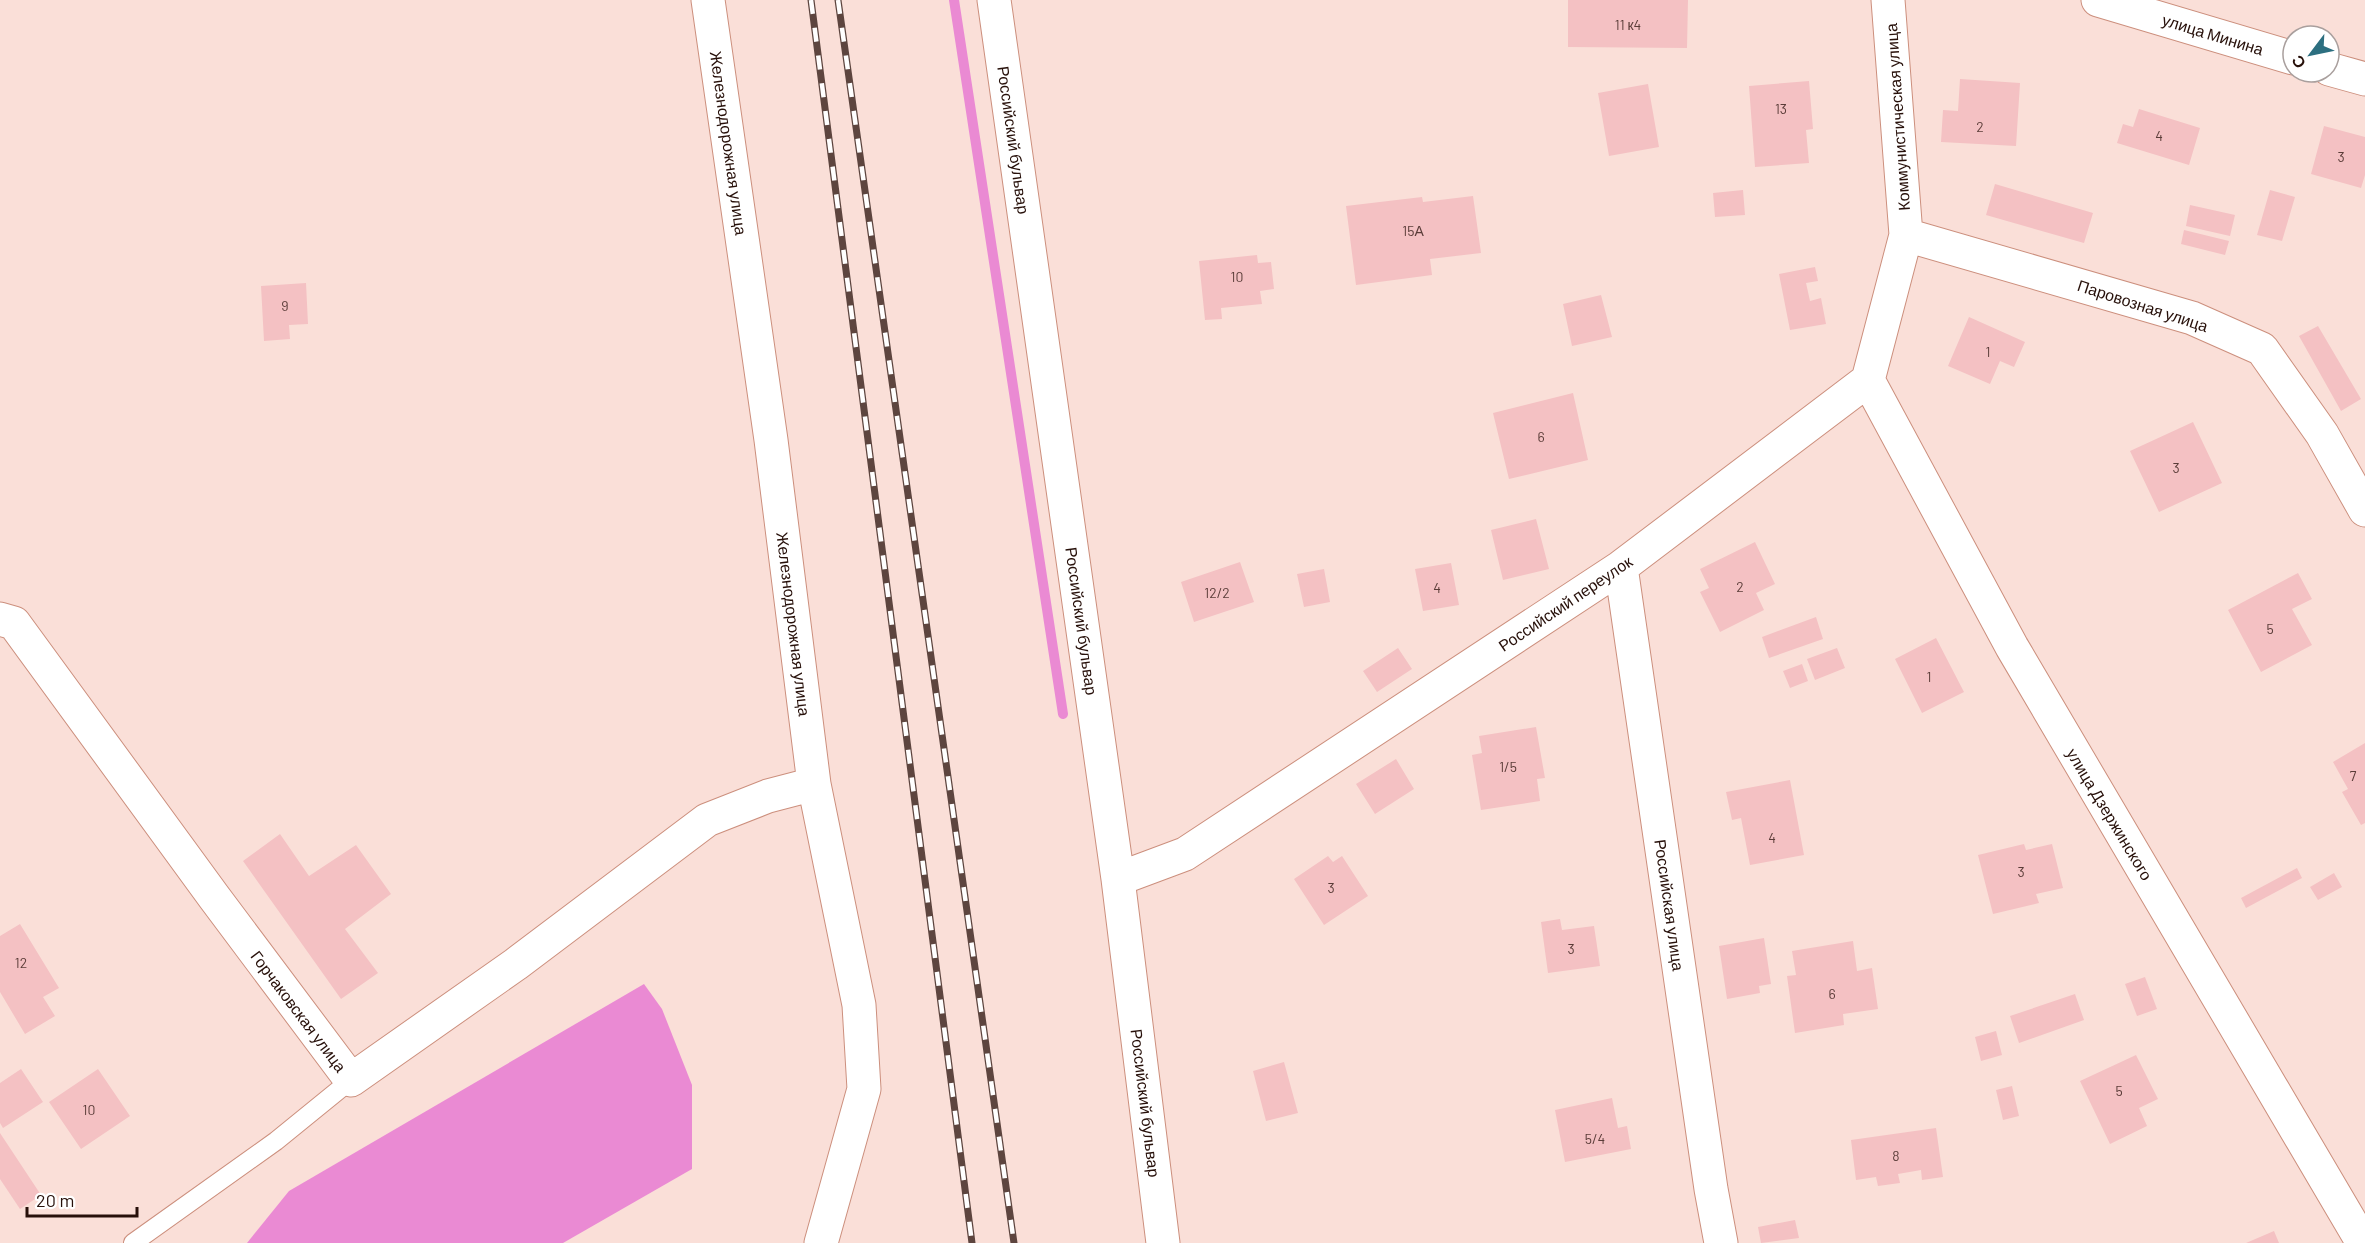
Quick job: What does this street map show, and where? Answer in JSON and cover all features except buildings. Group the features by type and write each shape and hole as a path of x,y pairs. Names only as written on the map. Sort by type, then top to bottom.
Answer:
{"street":[{"name":"Железнодорожная улица","path":"708,0 771,440 814,784 859,1005 864,1089 821,1243"},
{"name":"Российский бульвар","path":"994,0 1118,879 1163,1243"},
{"name":"Коммунистическая улица","path":"1888,0 1906,235"},
{"name":"улица Минина","path":"2098,0 2281,54"},
{"path":"2341,72 2365,79"},
{"path":"1868,380 1906,235"},
{"name":"Паровозная улица","path":"1906,235 2192,318 2262,349 2322,434 2365,510"},
{"name":"Российский переулок","path":"1118,879 1185,854 1620,567 1868,380"},
{"name":"улица Дзержинского","path":"1868,380 2012,647 2363,1243"},
{"name":"Российская улица","path":"1620,567 1711,1189 1721,1243"},
{"name":"Горчаковская улица","path":"0,619 14,623 351,1080 516,964 707,820 768,796 814,784"}],"lane":[{"path":"133,1243 276,1141 351,1080"}],"shaded area":[{"path":"644,984 662,1009 692,1085 692,1169 563,1243 247,1243 289,1191"}],"waterway":[{"path":"954,0 1063,714"}],"railway":[{"path":"811,0 972,1243"},
{"path":"838,0 1014,1243"}]}
